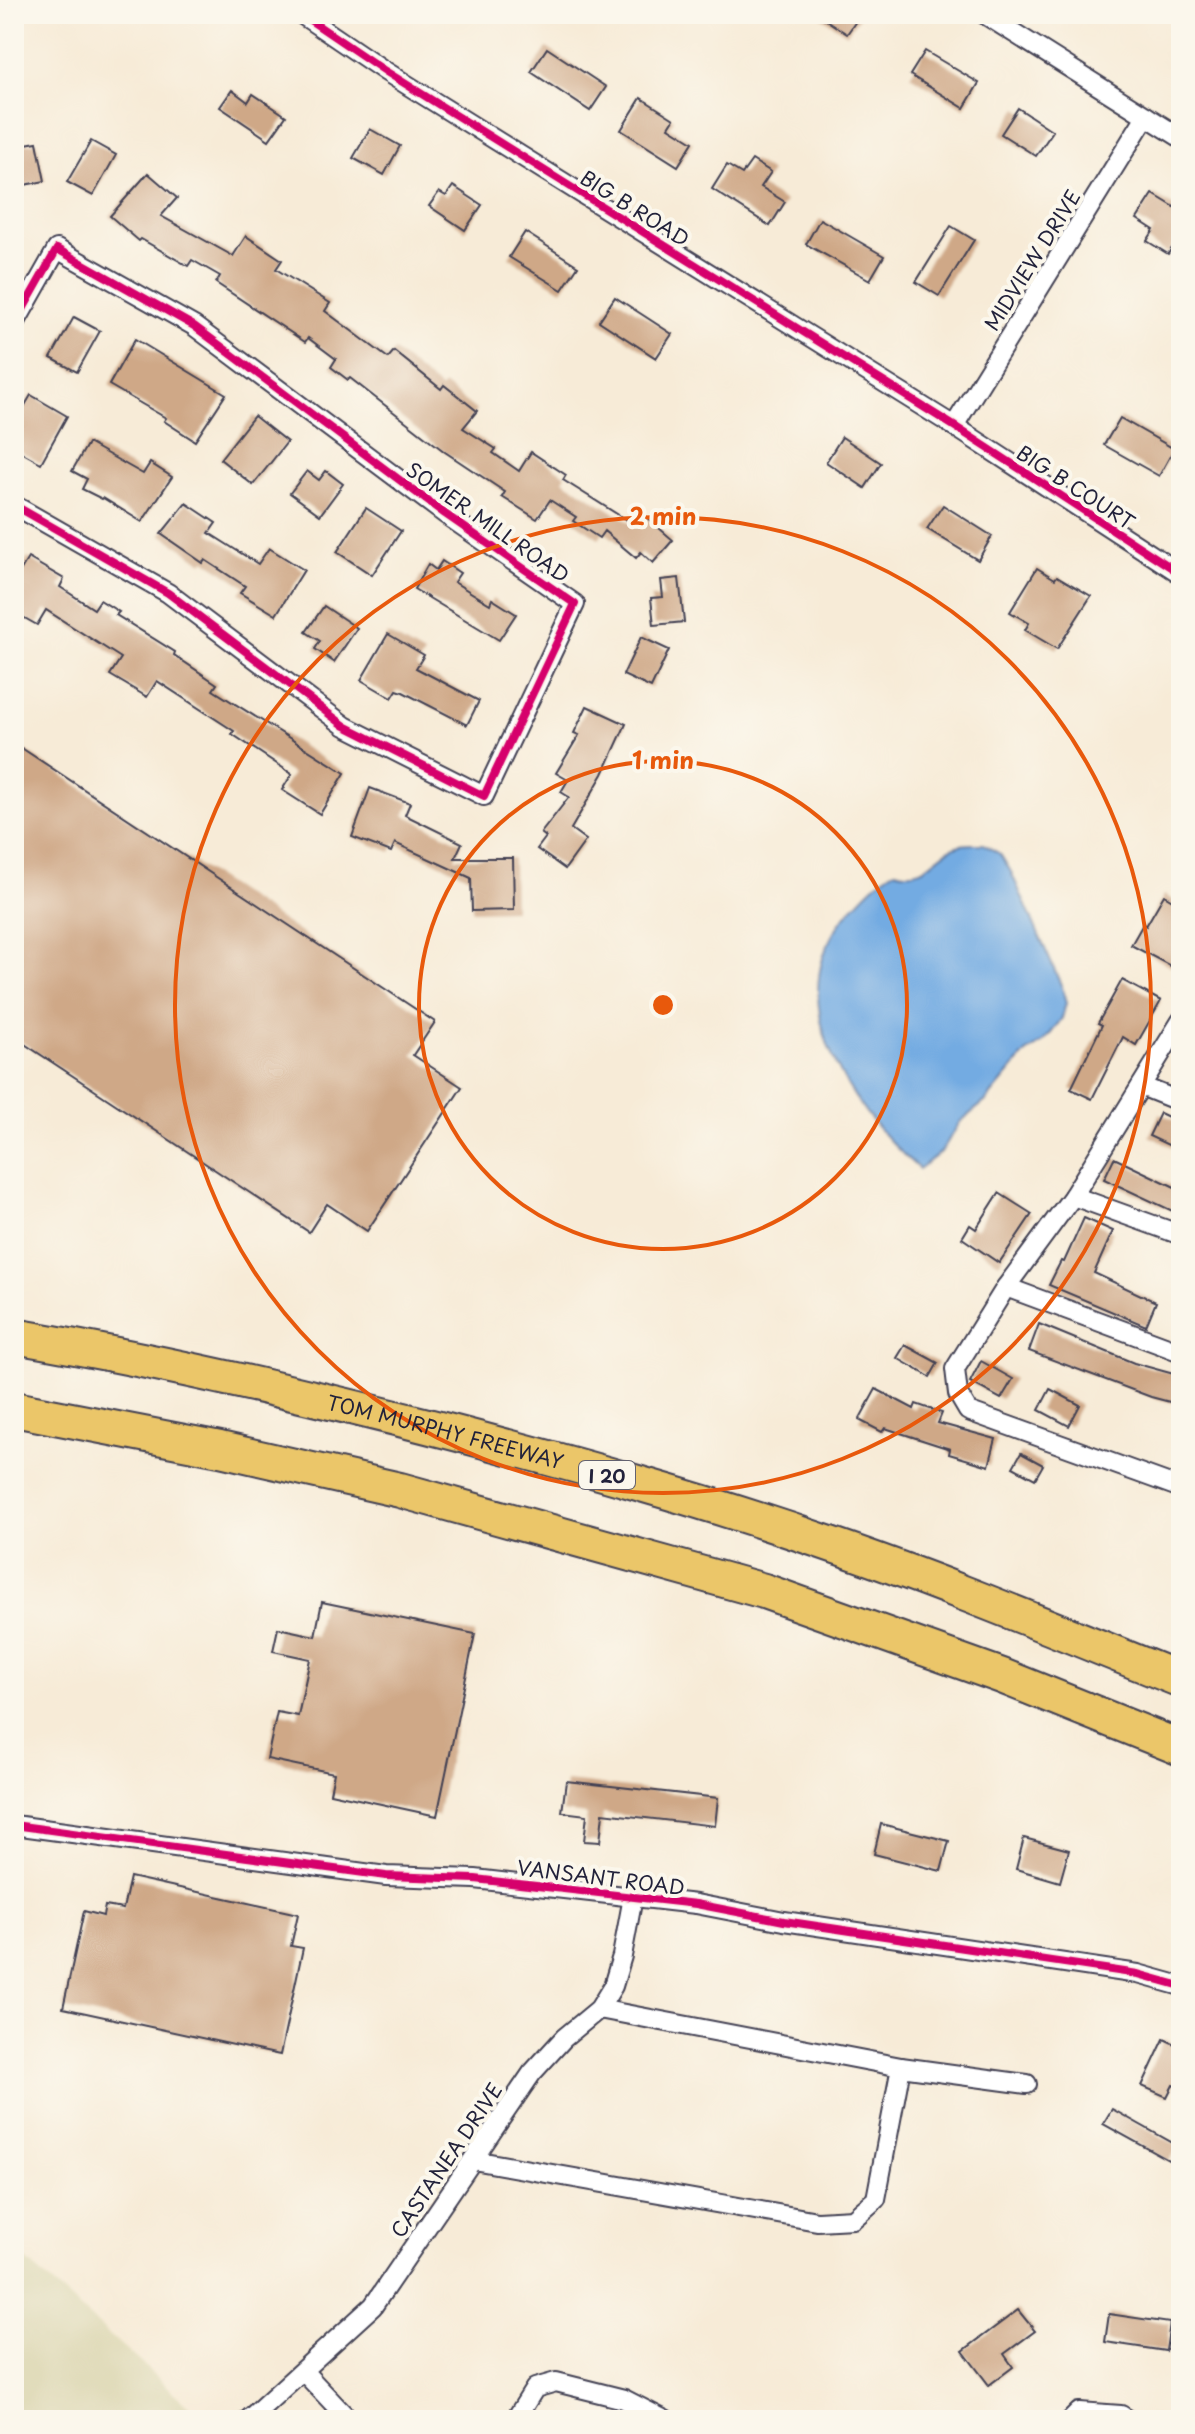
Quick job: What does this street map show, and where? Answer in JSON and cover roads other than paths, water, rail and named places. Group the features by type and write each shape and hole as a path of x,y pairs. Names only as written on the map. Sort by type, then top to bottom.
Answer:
{"highway":[{"name":"TOM MURPHY FREEWAY","path":"14,1336 316,1397 694,1500 827,1543 1181,1680"},
{"path":"14,1409 220,1449 400,1490 764,1591 1002,1676 1181,1748"}],"street":[{"name":"BIG B ROAD","path":"301,14 385,71 954,426"},
{"path":"984,14 1181,138"},
{"name":"MIDVIEW DRIVE","path":"954,426 1146,116"},
{"name":"SOMER MILL ROAD","path":"14,325 57,249 194,326 445,514 575,604 484,796 345,726 168,593 14,505"},
{"name":"BIG B COURT","path":"954,426 1181,574"},
{"path":"1181,1021 1073,1196 1006,1287 955,1369 958,1394 968,1411 1181,1488"},
{"path":"1141,1086 1181,1102"},
{"path":"1073,1196 1181,1235"},
{"path":"1006,1287 1181,1352"},
{"name":"VANSANT ROAD","path":"14,1825 386,1876 475,1879 696,1904 784,1921 1138,1974 1181,1986"},
{"name":"CASTANEA DRIVE","path":"248,2420 373,2306 532,2073 564,2038 599,2009 613,1986 633,1897"},
{"path":"599,2009 901,2067 1027,2084"},
{"path":"473,2160 817,2221 853,2219 876,2199 901,2067"},
{"path":"303,2371 349,2420"},
{"path":"515,2420 535,2388 556,2382 624,2399 665,2420"},
{"path":"1071,2420 1079,2412 1121,2415 1129,2420"}],"water":[{"path":"983,844 1000,854 1011,872 1062,987 1066,1003 1062,1018 1051,1033 1026,1053 986,1101 960,1122 941,1152 919,1169 892,1143 845,1081 828,1046 819,1010 819,975 830,939 854,906 884,877 895,870 923,869 957,846"}]}
